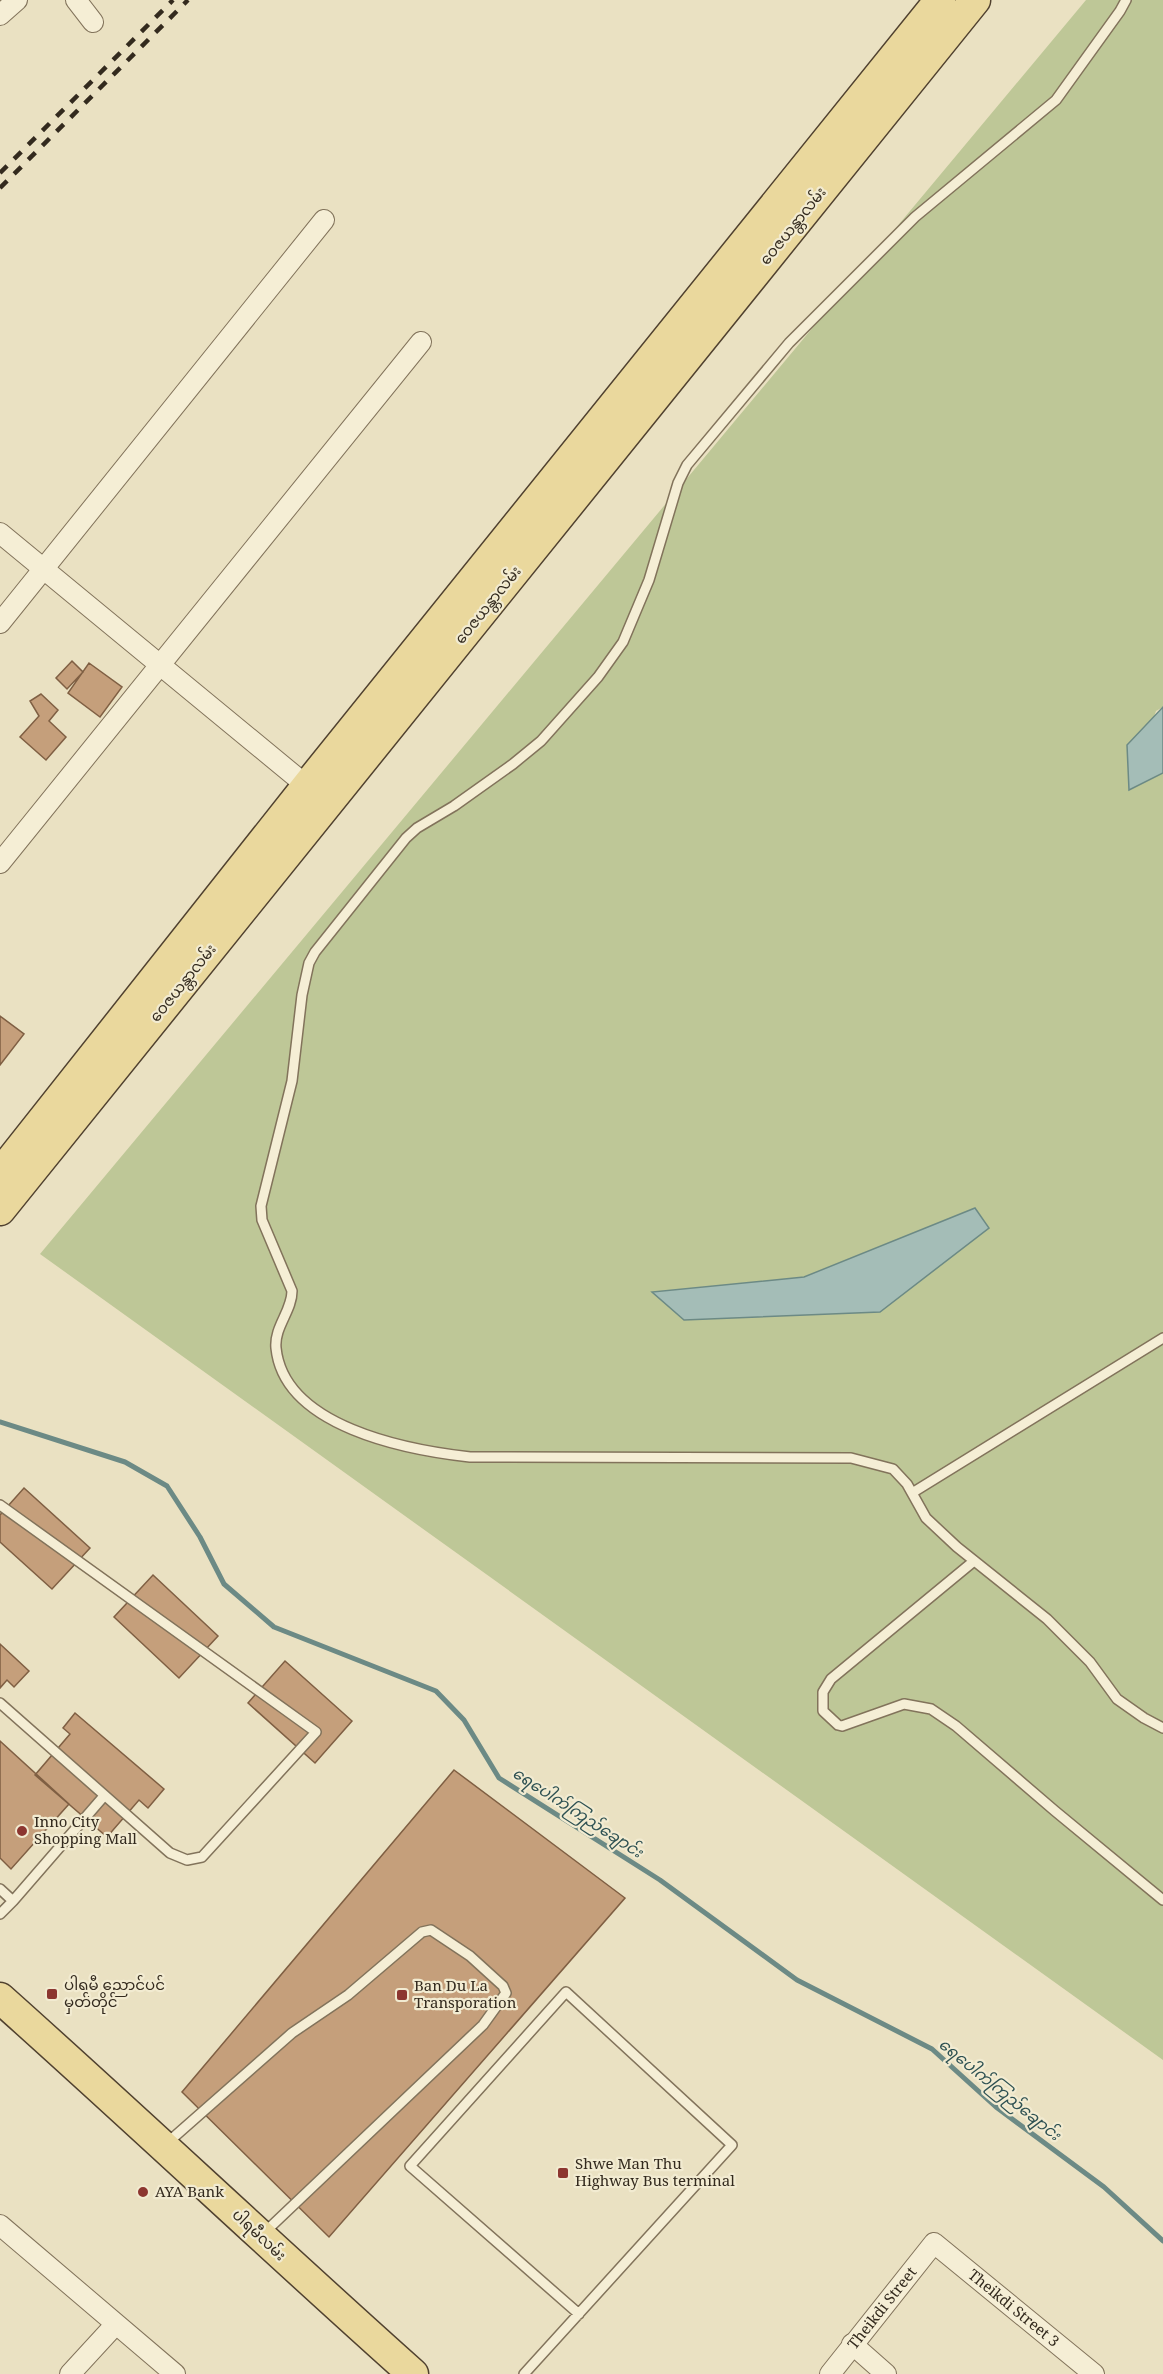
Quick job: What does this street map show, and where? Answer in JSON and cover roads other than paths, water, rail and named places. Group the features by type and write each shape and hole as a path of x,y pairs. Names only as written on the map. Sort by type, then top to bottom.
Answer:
{"main road":[{"name":"ဝေဇယန္တာလမ်း","path":"2,1168 940,0"},
{"name":"ဝေဇယန္တာလမ်း","path":"0,1210 975,0"},
{"name":"ပါရမီလမ်း","path":"0,1998 165,2145 401,2367"}],"street":[{"path":"0,15 16,0"},
{"path":"76,0 93,21"},
{"path":"0,623 324,220"},
{"path":"0,863 162,665 420,342"},
{"path":"0,533 307,786"},
{"path":"3,2234 175,2374"},
{"name":"Theikdi Street","path":"830,2374 934,2243"},
{"name":"Theikdi Street 3","path":"934,2243 1094,2374"},
{"path":"70,2374 116,2325"},
{"path":"852,2344 886,2374"}],"lane":[{"path":"1126,0 1056,100 915,217 789,343 687,465 678,483 645,591 623,642 598,677 541,741 406,838 315,952 302,995 292,1081 261,1206 262,1220 282,1262 292,1291 292,1300 280,1327 276,1348 289,1384 321,1412 371,1438 422,1452 470,1457 850,1458 893,1469 912,1493 926,1518 974,1561 1047,1619 1090,1662 1118,1699 1144,1718 1163,1728"},
{"path":"912,1493 1163,1338"},
{"path":"0,1505 316,1732 202,1857 187,1860 170,1853 0,1703"},
{"path":"974,1561 831,1679 823,1692 823,1711 842,1726 904,1704 930,1709 956,1726 1055,1812 1163,1900"},
{"path":"0,1914 104,1796"},
{"path":"0,1889 13,1900"},
{"path":"165,2145 292,2033 348,1995 422,1932 431,1930 470,1956 503,1986 506,1993 504,2000 483,2025 260,2236"},
{"path":"524,2374 579,2314 732,2145 566,1992 410,2166 579,2314"}],"water":[{"path":"1163,707 1163,773 1129,790 1127,745"},
{"path":"975,1208 989,1228 880,1312 684,1320 652,1292 804,1277"}],"waterway":[{"name":"ရေပေါက်ကြည်ချောင်း","path":"0,1422 125,1462 167,1486 200,1537 224,1584 274,1627 436,1691 464,1720 499,1778 660,1880 797,1980 932,2049 996,2107 1104,2187 1163,2241"}],"railway":[{"path":"0,173 173,0"},
{"path":"0,188 188,0"}],"place":[{"name":"Inno City Shopping Mall","path":"22,1831"},
{"name":"ပါရမီ ညောင်ပင် မှတ်တိုင်","path":"52,1994"},
{"name":"Ban Du La Transporation","path":"402,1995"},
{"name":"Shwe Man Thu Highway Bus terminal","path":"563,2173"},
{"name":"AYA Bank","path":"143,2192"}]}
